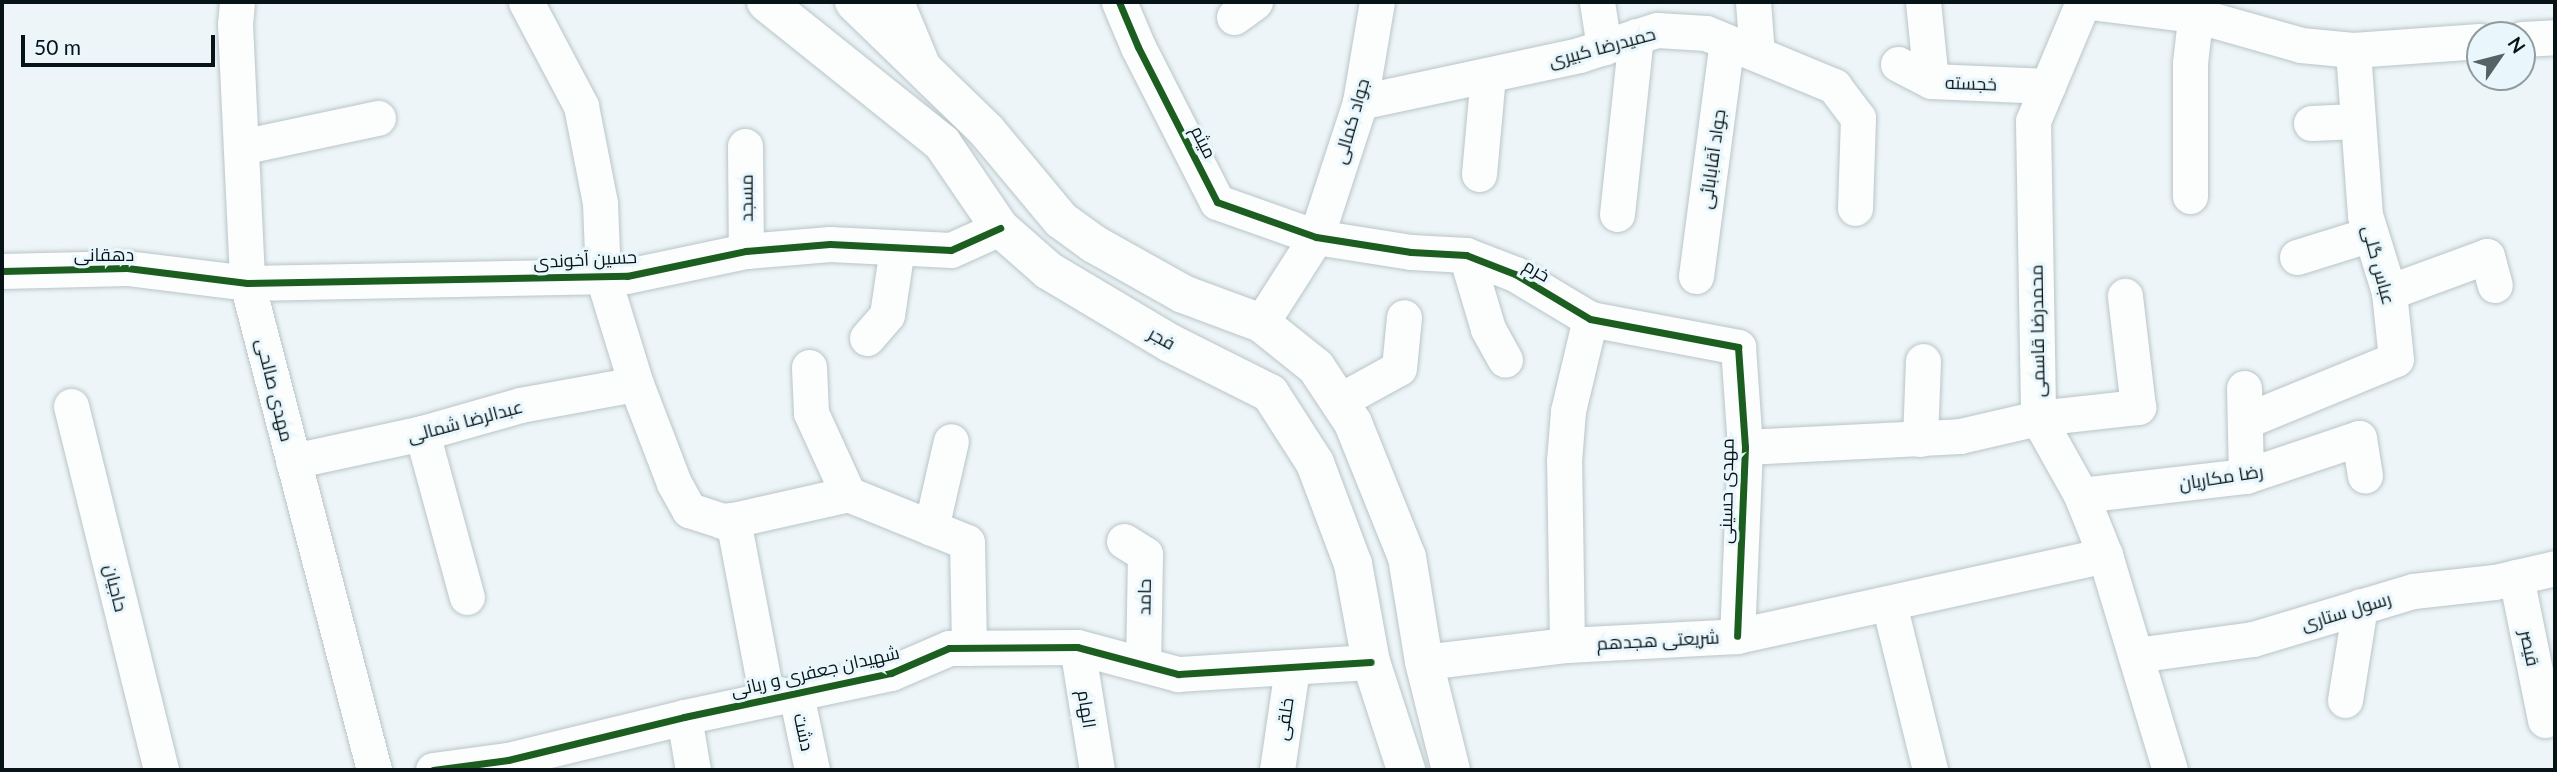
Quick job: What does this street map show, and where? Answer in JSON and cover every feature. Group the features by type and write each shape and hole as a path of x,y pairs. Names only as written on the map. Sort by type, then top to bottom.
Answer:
{"main road":[{"name":"فجر","path":"766,2 942,143 1000,228 1060,278 1170,343 1270,393 1315,463 1353,564 1371,662 1406,770"},
{"path":"854,2 986,130 1061,220 1094,244 1183,294 1261,323 1316,368 1353,423 1407,557 1424,662 1451,770"},
{"path":"1371,662 1424,662"}],"street":[{"name":"مهدی صالحی","path":"237,2 247,283 374,770"},
{"path":"526,2 581,106 600,203 603,277 636,384 674,482 689,510 722,521 733,520 848,494 967,542 970,648"},
{"path":"896,2 923,67"},
{"name":"میثم","path":"1119,2 1138,47 1217,202 1316,237"},
{"name":"جواد کمالی","path":"1261,323 1316,237 1360,102 1377,2"},
{"path":"1597,2 1604,47"},
{"path":"1742,48 1753,2"},
{"name":"خجسته","path":"1923,2 1931,81 2048,86"},
{"name":"محمدرضا قاسمی","path":"2083,2 2034,121 2038,418 2081,495 2105,555 2170,770"},
{"path":"2090,2 2196,8 2301,45 2353,51 2466,42"},
{"path":"2190,196 2190,63 2196,8"},
{"name":"حمیدرضا کبیری","path":"1360,102 1604,47 1657,30 1706,33 1834,86 1858,118 1855,208"},
{"path":"1617,215 1636,36"},
{"path":"2536,38 2555,37"},
{"name":"جواد آقابابائی","path":"1696,276 1742,48"},
{"name":"عباس گلی","path":"2246,476 2244,404 2396,359 2389,292 2365,215 2353,51"},
{"path":"1898,64 1931,81"},
{"path":"1479,174 1488,75"},
{"path":"241,147 378,118"},
{"path":"2311,123 2358,121"},
{"name":"مسجد","path":"745,146 746,250"},
{"name":"حسین آخوندی","path":"247,283 627,276 746,250 830,244 951,250 1000,228"},
{"path":"2297,257 2371,234"},
{"name":"خرم","path":"1316,237 1411,252 1466,255 1515,274 1590,319 1738,347"},
{"path":"867,338 887,315 897,248"},
{"path":"1466,255 1488,329 1505,360"},
{"path":"2389,292 2487,256 2495,285"},
{"name":"دهقانی","path":"2,271 127,268 247,283"},
{"path":"1745,447 1960,436 2038,418 2138,407 2125,296"},
{"path":"1339,401 1399,368 1404,317"},
{"path":"1567,645 1564,461 1568,411 1590,319"},
{"name":"مهدی حسینی","path":"1737,636 1745,447 1738,347"},
{"path":"1920,439 1923,361"},
{"path":"809,367 811,413 848,494"},
{"name":"عبدالرضا شمالی","path":"293,461 422,433 520,405 636,384"},
{"name":"حاجیان","path":"71,406 161,770"},
{"path":"422,433 467,597"},
{"name":"رضا مکاریان","path":"2081,495 2246,476 2359,438 2365,476"},
{"path":"931,527 951,442"},
{"name":"دشت","path":"733,520 782,696 813,770"},
{"name":"حامد","path":"1124,541 1145,554 1143,664"},
{"name":"شریعتی هجدهم","path":"1424,662 1567,645 1737,636 2105,555"},
{"name":"رسول ستاری","path":"2136,655 2253,639 2413,591 2516,577 2555,568"},
{"name":"قیصر","path":"2516,577 2545,720"},
{"path":"1889,604 1930,770"},
{"path":"2345,700 2360,606"},
{"name":"شهیدان جعفری و ربانی","path":"433,770 510,765 684,717 891,673 949,648 1077,647 1178,674 1371,662"},
{"name":"الهام","path":"1077,647 1097,770"},
{"name":"خلقی","path":"1277,770 1292,668"},
{"path":"684,717 693,770"}],"cycle path":[{"path":"1119,2 1138,47 1217,202 1316,237 1411,252 1466,255 1515,274 1590,319 1738,347 1745,447 1737,636"},
{"path":"2,271 127,268 247,283 627,276 746,251 830,244 951,250 1000,228"},
{"path":"433,770 508,760 684,717 891,673 949,648 1077,647 1178,674 1371,662"}]}
